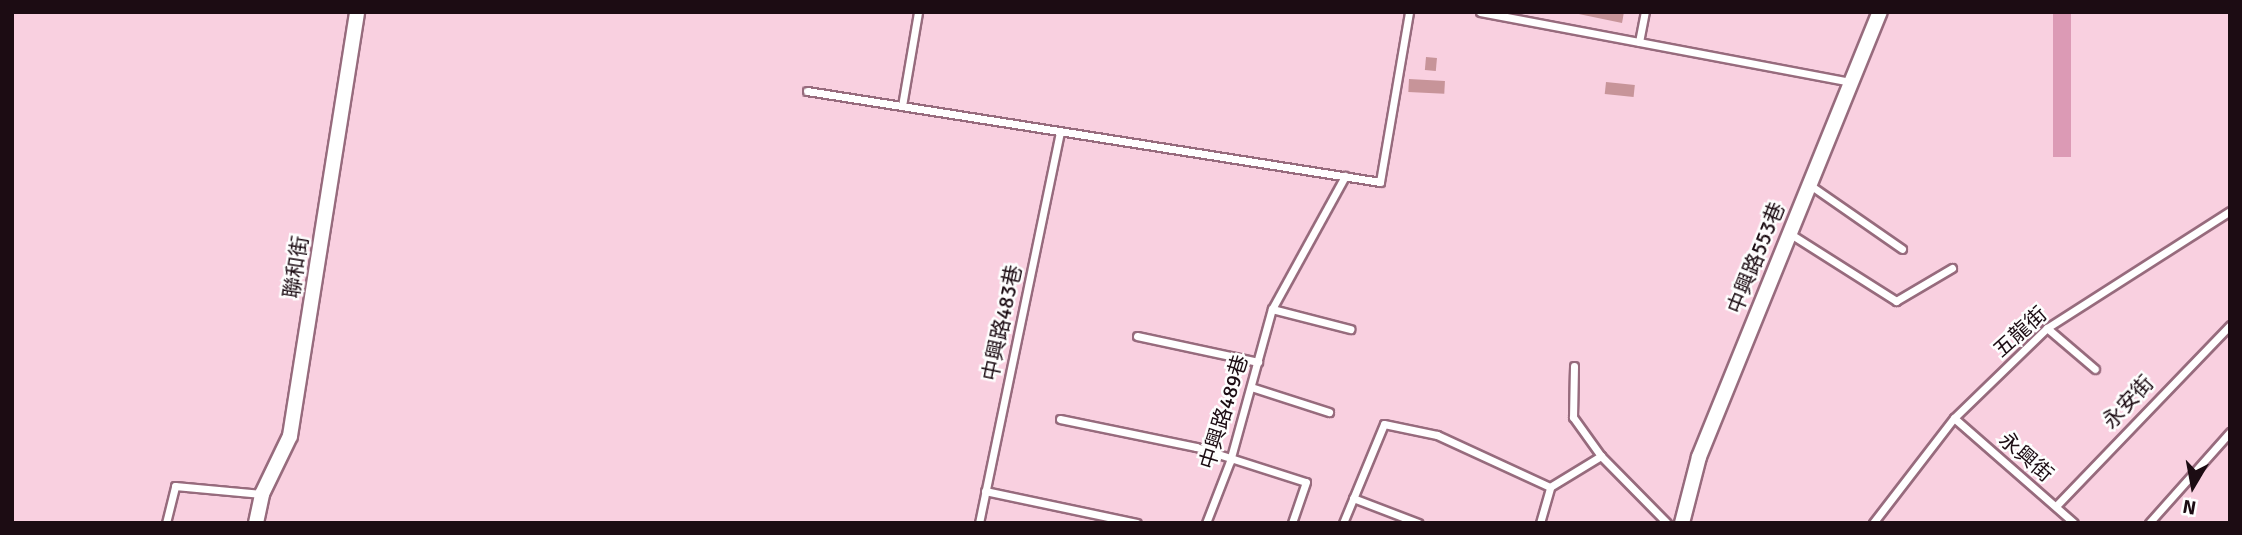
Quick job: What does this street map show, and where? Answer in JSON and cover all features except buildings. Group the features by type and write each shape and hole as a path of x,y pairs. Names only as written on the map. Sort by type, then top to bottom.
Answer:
{"street":[{"name":"聯和街","path":"256,523 262,494 290,436 357,12"},
{"name":"中興路553巷","path":"1682,523 1699,457 1880,12"}],"lane":[{"path":"902,106 918,12"},
{"path":"807,91 1380,182 1409,12"},
{"path":"1480,12 1513,15 1852,82"},
{"path":"1639,42 1644,12"},
{"name":"中興路483巷","path":"979,523 1060,131"},
{"name":"中興路489巷","path":"1206,523 1230,461 1272,309 1345,176"},
{"path":"1809,184 1902,249"},
{"name":"五龍街","path":"1873,523 1954,418 2047,328 2230,211"},
{"path":"1789,233 1896,301 1952,268"},
{"path":"1272,309 1350,329"},
{"name":"永安街","path":"2056,506 2230,325"},
{"path":"2047,328 2095,369"},
{"path":"1138,336 1258,362"},
{"path":"1574,366 1573,417 1601,456 1667,523"},
{"path":"1251,387 1329,412"},
{"name":"永興街","path":"1954,418 2074,523"},
{"path":"1060,419 1196,447 1230,461 1306,482 1292,523"},
{"path":"1343,523 1384,424 1437,435 1550,487"},
{"path":"2149,523 2230,432"},
{"path":"1540,523 1550,487 1601,456"},
{"path":"166,523 175,486 262,494"},
{"path":"985,491 1137,523"},
{"path":"1353,498 1419,523"}],"shaded area":[{"path":"2053,12 2071,12 2071,157 2053,157"}]}
